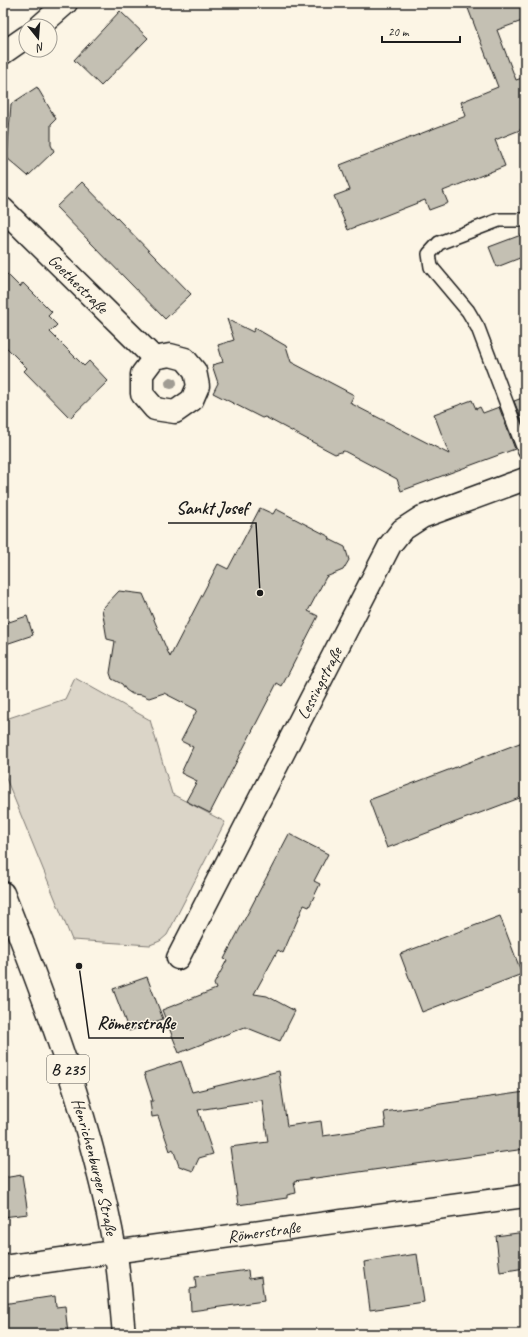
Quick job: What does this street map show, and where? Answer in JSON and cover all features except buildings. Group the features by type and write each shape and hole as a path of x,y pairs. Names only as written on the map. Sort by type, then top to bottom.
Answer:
{"main road":[{"path":"49,18 66,3"},
{"path":"3,53 18,43"},
{"name":"Goethestraße","path":"3,209 154,358"},
{"name":"Lessingstraße","path":"178,958 390,545 402,530 422,518 525,480"},
{"name":"Henrichenburger Straße","path":"3,893 35,974 84,1118 99,1170 116,1251 124,1334"},
{"name":"Römerstraße","path":"3,1267 525,1196"}],"lane":[{"path":"525,220 499,220 439,243 429,254 431,267 468,311 478,328 525,452"}],"shaded area":[{"path":"75,678 150,720 172,794 225,822 167,935 160,941 150,945 72,940 3,771 3,720 65,699"}],"place":[{"name":"Sankt Josef","path":"260,593"},
{"name":"Römerstraße","path":"79,966"}]}
